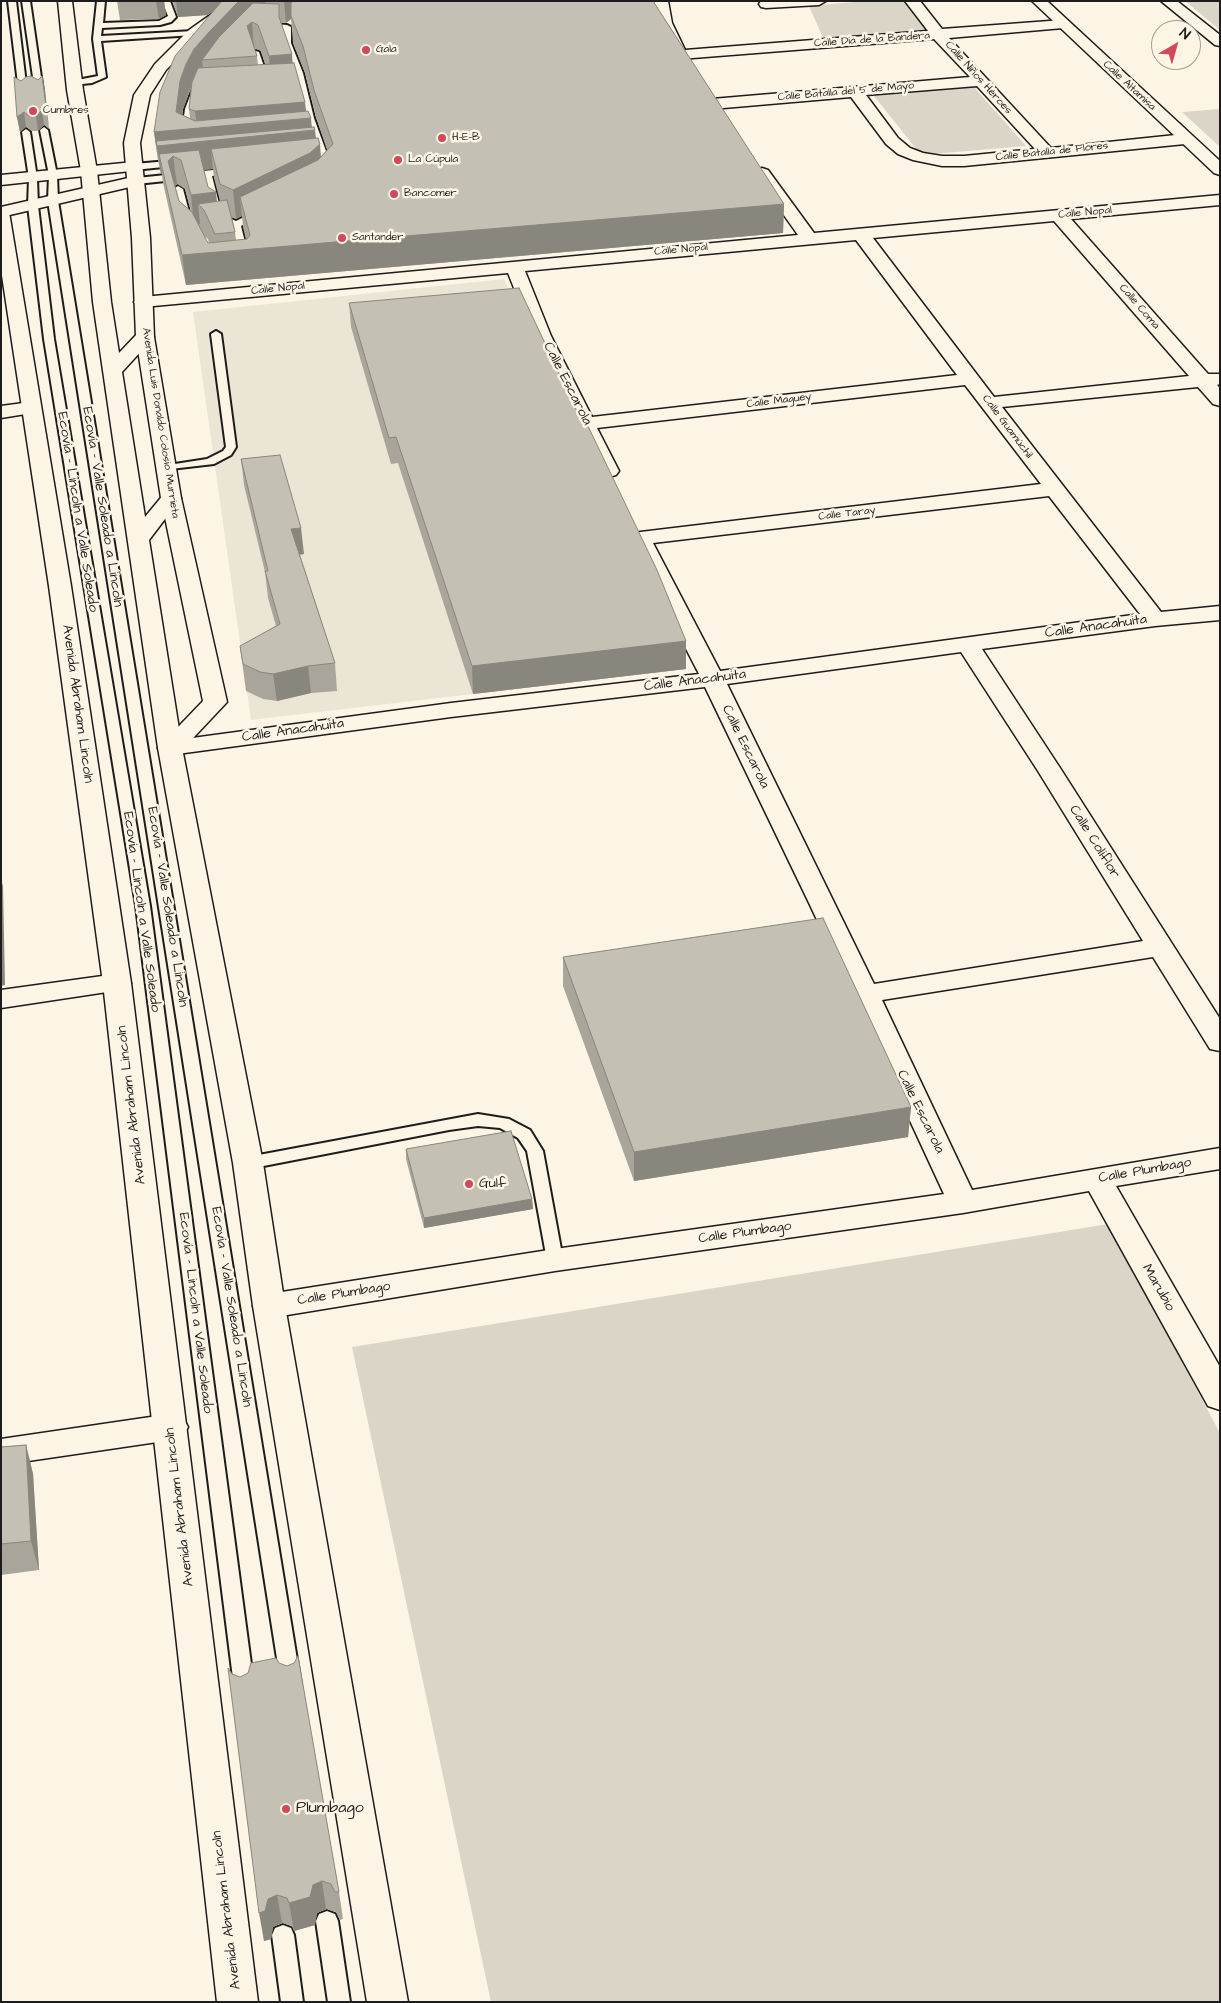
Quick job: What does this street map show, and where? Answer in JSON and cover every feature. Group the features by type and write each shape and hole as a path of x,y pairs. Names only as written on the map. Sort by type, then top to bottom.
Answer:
{"street":[{"path":"65,1 74,83 89,172 102,302 170,748 248,1163 269,1306 388,2002"},
{"name":"Avenida Luis Donaldo Colosio Murrieta","path":"170,748 215,702 171,498 145,337 141,238 132,143 142,95 160,66 194,32 240,1"},
{"path":"661,1 665,23 680,54 691,71"},
{"path":"766,4 819,1"},
{"name":"Calle Niños Héroes","path":"912,1 939,35 1046,152"},
{"name":"Calle Altamisa","path":"1039,1 1220,170"},
{"path":"1168,1 1220,42"},
{"path":"797,3 817,44"},
{"name":"Calle Día de la Bandera","path":"680,54 1063,24"},
{"name":"Calle Batalla del 5 de Mayo","path":"712,104 855,90 980,81"},
{"path":"702,87 724,120"},
{"name":"Calle Batalla de Flores","path":"855,90 892,141 904,151 919,157 942,161 964,161 1185,139"},
{"path":"752,159 808,238"},
{"path":"1,180 89,172 135,174"},
{"path":"1,212 90,193 135,174"},
{"name":"Calle Nopal","path":"143,302 1220,200"},
{"name":"Avenida Abraham Lincoln","path":"1,212 80,719 117,983 238,2002"},
{"name":"Calle Coma","path":"1058,215 1211,379 1220,400"},
{"name":"Calle Guamúchil","path":"861,234 909,300 1155,620"},
{"name":"Calle Escarola","path":"514,266 542,336 587,423 620,494"},
{"path":"112,371 145,337"},
{"name":"Calle Maguey","path":"587,423 971,379"},
{"path":"989,403 1211,379"},
{"path":"1,412 31,408"},
{"name":"Calle Taray","path":"636,530 1053,489"},
{"path":"138,540 171,498"},
{"name":"Calle Escarola","path":"636,530 824,907 963,1202"},
{"name":"Calle Anacahuita","path":"170,748 451,710 712,680 1155,620 1218,615"},
{"name":"Calle Coliflor","path":"967,644 1050,771 1220,1042"},
{"path":"864,994 1160,947"},
{"path":"1,999 117,983"},
{"name":"Calle Plumbago","path":"269,1306 555,1260 963,1202 1220,1158"},
{"name":"Marubio","path":"1097,1179 1220,1397"},
{"path":"1,1452 171,1427"}],"lane":[{"path":"12,1 23,92"},
{"path":"26,1 39,91"},
{"path":"74,83 92,81 102,77 97,38 101,1"},
{"path":"99,26 160,23 172,17 166,1"},
{"path":"264,17 253,24 290,25 287,43 299,73 297,86 320,150 321,163 329,174 324,179"},
{"path":"97,38 194,32"},
{"path":"256,52 267,88"},
{"path":"190,143 185,140 185,126 199,92 202,79"},
{"name":"Ecovía - Valle Soleado a Lincoln","path":"44,130 53,176 53,201 291,1684"},
{"name":"Ecovía - Lincoln a Valle Soleado","path":"26,132 33,178 33,206 49,339 142,906 245,1695"},
{"path":"305,134 315,134"},
{"path":"311,150 320,150"},
{"path":"135,174 191,162"},
{"path":"135,174 207,173 237,170"},
{"path":"207,173 218,216 236,225 246,266 238,267"},
{"path":"178,189 189,230 236,225 268,209"},
{"path":"166,468 210,462 220,458 231,447 216,334"},
{"path":"248,1163 449,1124 478,1120 503,1123 524,1134 535,1151 555,1260"},
{"path":"327,1921 339,2002"},
{"path":"283,1935 292,2002"}],"shaded area":[{"path":"866,1 903,1 927,32 824,40 809,6"},
{"path":"1185,1 1220,1 1220,30"},
{"path":"974,87 1026,146 921,155 874,96"},
{"path":"1220,109 1220,147 1182,112"},
{"path":"504,279 686,669 251,720 193,312"},
{"path":"1108,1224 1220,1433 1220,2002 491,2002 352,1347"}],"building":[{"path":"222,1 239,1 194,49 180,81 176,112 195,121 308,111 311,118 154,132 160,92 175,56"},
{"name":"H-E-B","path":"293,1 653,1 784,204 182,255 159,154 199,150 208,187 216,192 191,195 181,160 173,156 168,161 179,201 192,212 208,243 247,239 250,235 240,197 318,160 333,144 314,90 303,46 291,16 291,3"},
{"path":"253,3 279,4 279,17 292,54 269,56 258,25 252,22 247,26 257,56 202,60 219,37"},
{"path":"294,63 305,102 195,111 189,109 192,82 198,68"},
{"path":"31,76 38,80 42,76 47,114 42,110 36,116 29,116 24,112 17,117 14,77 21,81"},
{"path":"314,127 315,130 157,146 156,141"},
{"path":"318,138 320,144 310,153 233,190 220,184 211,149"},
{"path":"227,200 235,232 215,234 204,210 198,204"},
{"path":"519,288 583,424 587,424 657,570 686,641 472,666 396,437 389,438 349,303"},
{"path":"280,455 301,528 291,529 335,663 308,666 273,674 260,672 243,664 240,646 280,624 265,571 268,571 241,459"},
{"path":"823,918 911,1107 634,1152 563,957"},
{"name":"Gulf","path":"511,1131 532,1199 424,1218 406,1149"},
{"path":"26,1445 31,1541 1,1544 1,1447"},
{"name":"Plumbago","path":"298,1656 339,1892 335,1892 331,1884 322,1881 313,1885 310,1897 289,1903 287,1898 277,1895 268,1899 265,1911 259,1913 228,1668 232,1674 240,1677 248,1673 251,1663 276,1658 279,1663 287,1666 294,1663"}],"place":[{"name":"Gala","path":"366,50"},
{"name":"Cumbres","path":"33,111"},
{"name":"H-E-B","path":"442,138"},
{"name":"La Cúpula","path":"398,160"},
{"name":"Bancomer","path":"394,194"},
{"name":"Santander","path":"342,238"},
{"name":"Gulf","path":"469,1184"},
{"name":"Plumbago","path":"286,1809"}]}
